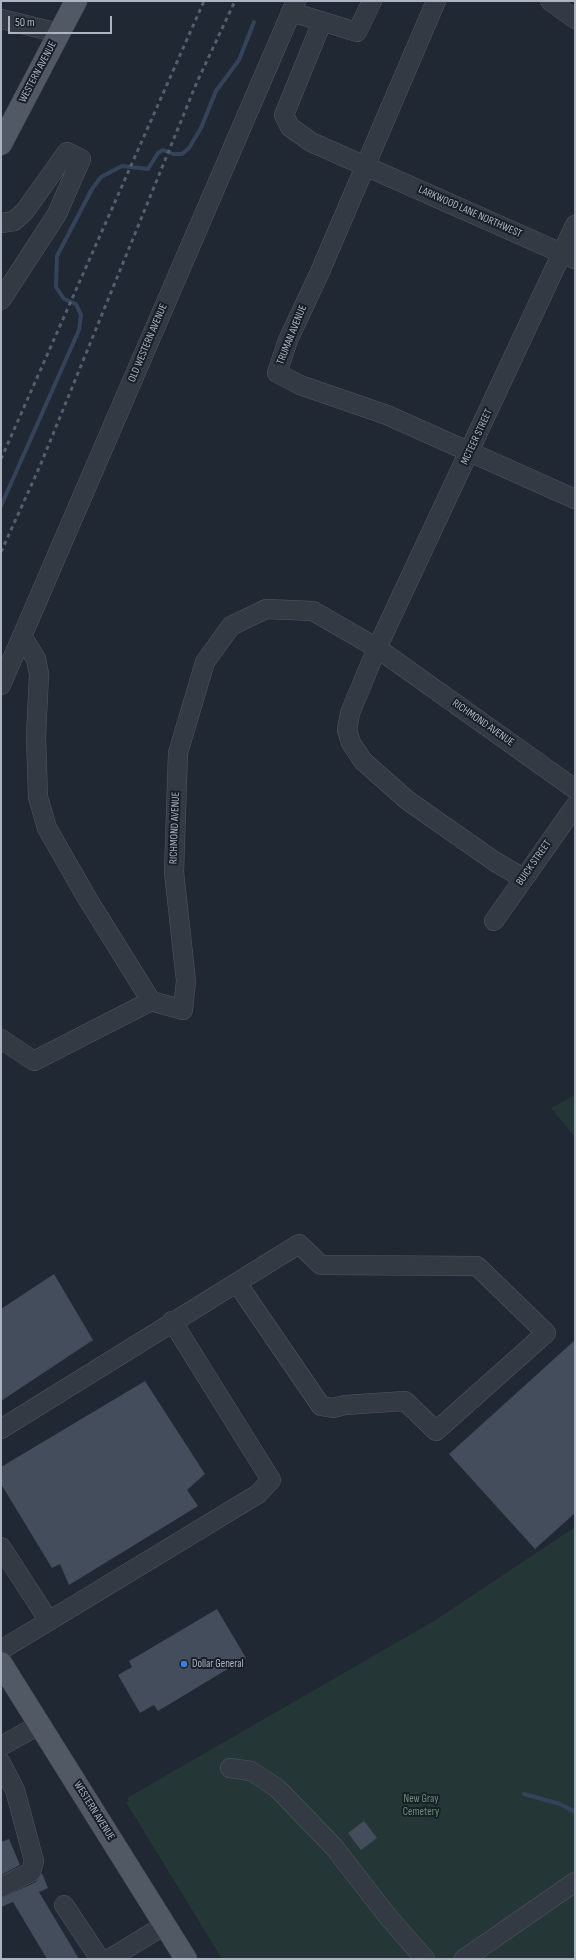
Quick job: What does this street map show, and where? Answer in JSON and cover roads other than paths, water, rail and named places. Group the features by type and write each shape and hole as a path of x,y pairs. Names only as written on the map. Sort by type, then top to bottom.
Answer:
{"main road":[{"name":"WESTERN AVENUE","path":"2,139 76,1"},
{"name":"WESTERN AVENUE","path":"1,1663 186,1959"}],"street":[{"path":"293,6 322,22 357,32 372,1"},
{"name":"TRUMAN AVENUE","path":"436,1 366,165 288,340 277,373 300,385 387,415 575,499"},
{"path":"550,1 575,19"},
{"name":"OLD WESTERN AVENUE","path":"1,685 293,6"},
{"path":"1,19 59,33"},
{"name":"LARKWOOD LANE NORTHWEST","path":"322,22 284,115 290,127 311,142 569,256"},
{"path":"1,223 14,221 25,211 67,152 81,159 57,214 1,300"},
{"name":"MCTEER STREET","path":"523,878 494,861 407,800 363,761 351,743 347,730 350,713 377,648 470,452 569,256 575,225"},
{"name":"RICHMOND AVENUE","path":"151,1001 183,1010 186,981 174,872 178,754 205,662 231,626 266,609 313,612 377,648 575,789"},
{"path":"1,1040 34,1061 151,1001 87,898 47,828 38,796 36,738 39,674 36,659 22,636"},
{"name":"BUICK STREET","path":"494,921 575,806"},
{"path":"1,1429 172,1321 237,1283 299,1244 320,1265 477,1266 546,1333 436,1431 405,1401 345,1405 332,1408 321,1406 237,1283"},
{"path":"1,1650 258,1494 270,1480 172,1321"},
{"path":"1,1547 49,1621"},
{"path":"1,1746 39,1725"},
{"path":"1,1763 15,1790 34,1860 31,1872 1,1887"},
{"path":"230,1768 251,1771 277,1788 334,1847 389,1918 425,1959"},
{"path":"464,1959 575,1882"},
{"path":"64,1905 100,1959"},
{"path":"109,1959 165,1926"}],"waterway":[{"path":"1,506 79,330 81,315 76,304 64,299 56,287 57,256 92,189 101,177 122,166 148,169 158,153 163,150 173,154 182,154 189,148 201,128 216,91 239,60 254,22"},
{"path":"524,1794 560,1804 575,1812"}],"railway":[{"path":"1,459 204,1"},
{"path":"1,552 40,466 197,82 235,1"}],"place":[{"name":"Dollar General","path":"184,1664"}],"park label":[{"name":"New Gray Cemetery","path":"421,1805"}]}
